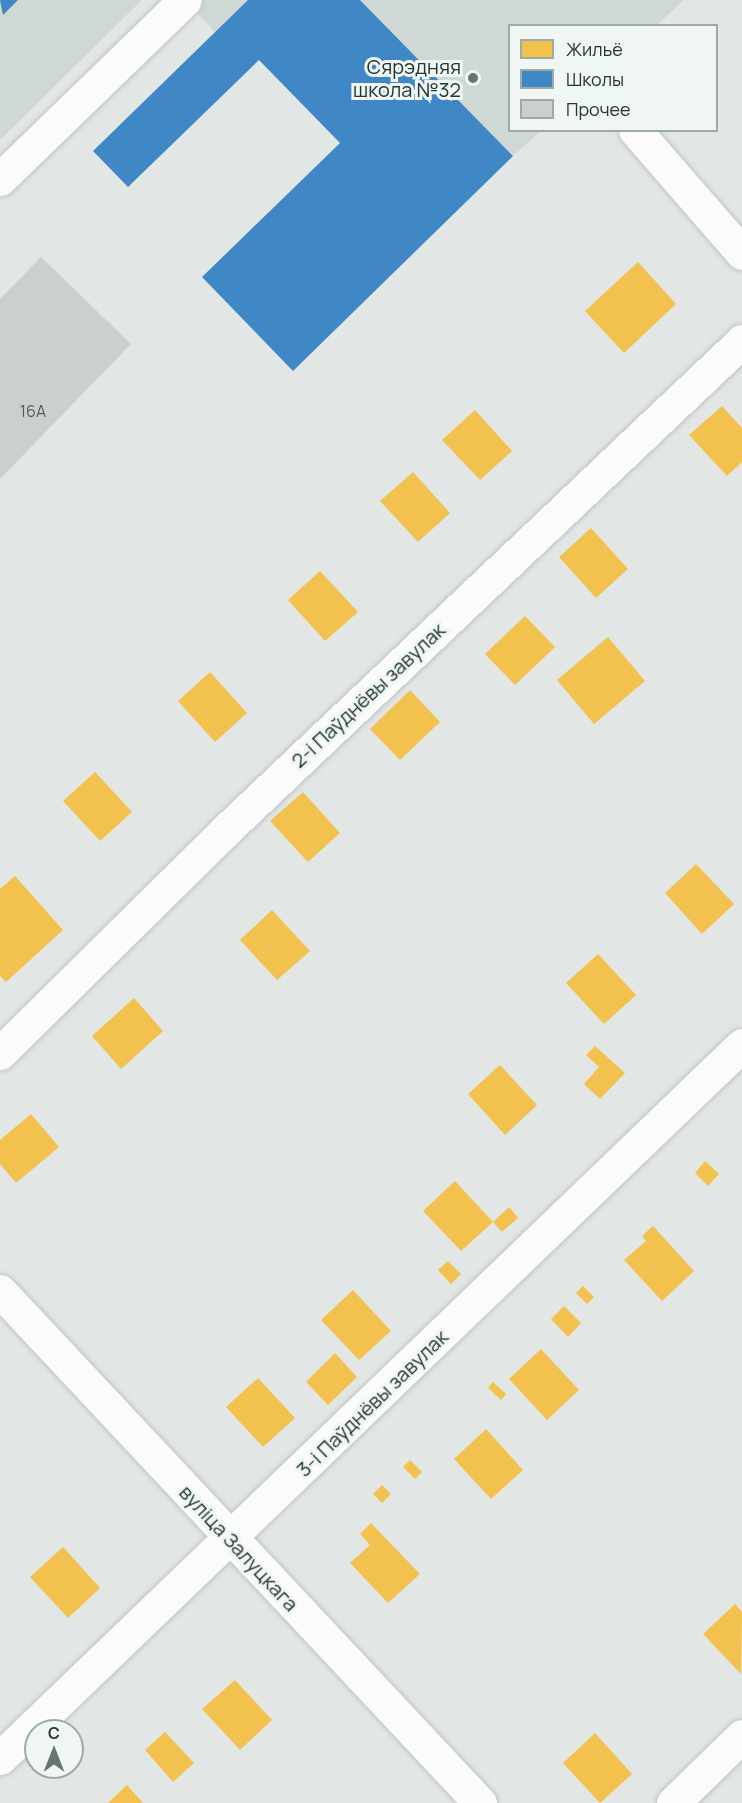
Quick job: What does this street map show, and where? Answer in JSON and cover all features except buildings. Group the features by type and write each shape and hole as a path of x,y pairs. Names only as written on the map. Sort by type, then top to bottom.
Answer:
{"street":[{"path":"0,179 185,0"},
{"path":"637,132 742,253"},
{"name":"2-і Паўднёвы завулак","path":"0,1053 226,830 742,341"},
{"name":"3-і Паўднёвы завулак","path":"0,1758 230,1540 742,1046"},
{"name":"вуліца Залуцкага","path":"0,1290 230,1540 480,1803"},
{"path":"673,1803 742,1736"}],"shaded area":[{"path":"0,0 142,0 0,140"},
{"path":"185,0 251,0 215,32"},
{"name":"Сярэдняя школа №32","path":"360,0 684,0 658,24 508,24 508,132 540,132 513,156"}],"place":[{"name":"Сярэдняя школа №32","path":"473,78"}]}
